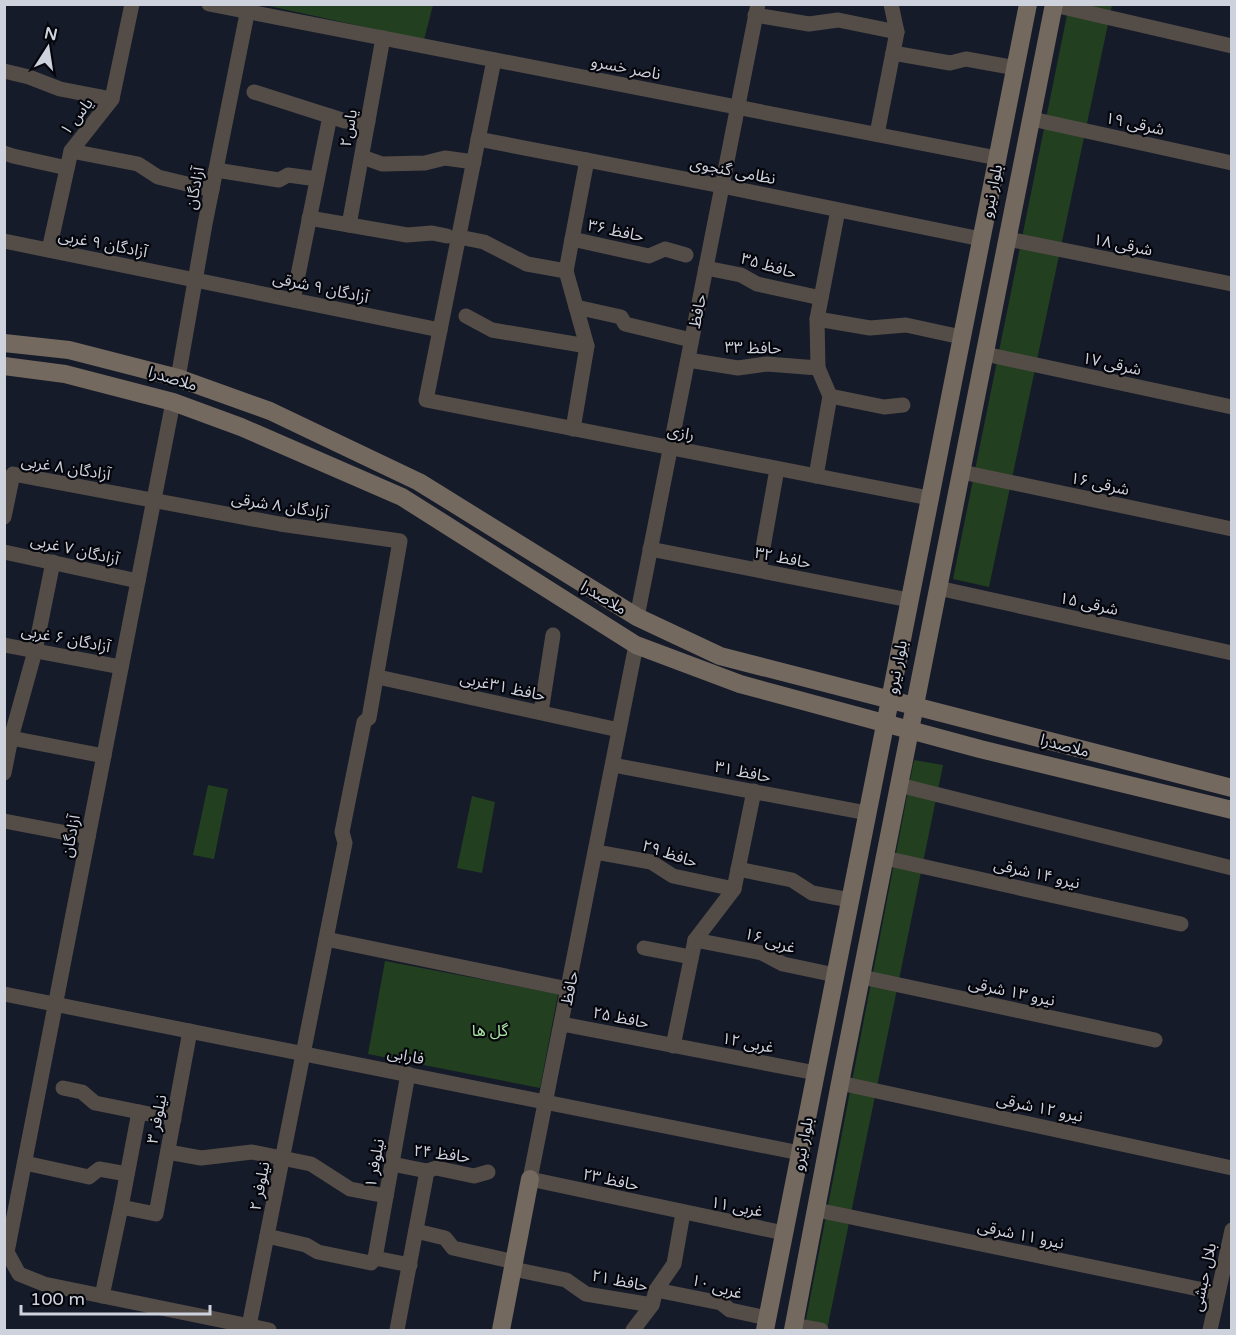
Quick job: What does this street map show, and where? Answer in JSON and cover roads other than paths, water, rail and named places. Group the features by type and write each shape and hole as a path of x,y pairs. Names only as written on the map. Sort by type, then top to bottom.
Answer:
{"street":[{"name":"یاس ۱","path":"49,250 71,151 112,99 132,4"},
{"name":"ناصر خسرو","path":"209,4 248,8 383,38 998,158"},
{"path":"877,134 897,32 891,4"},
{"name":"بلوار نیرو","path":"766,1324 1029,4"},
{"path":"1054,5 1232,46"},
{"name":"بلوار نیرو","path":"794,1328 840,1083 1054,5"},
{"name":"آزادگان","path":"178,378 248,8"},
{"path":"757,10 809,24 838,20 897,32"},
{"name":"حافظ","path":"637,617 757,10"},
{"name":"یاس۲","path":"349,225 383,38"},
{"path":"893,53 950,63 966,59 1016,68"},
{"path":"440,330 453,236 474,162 494,60"},
{"path":"4,71 29,77 60,89 112,99"},
{"path":"254,92 345,121 368,122"},
{"path":"293,300 330,116"},
{"name":"۱۹ شرقی","path":"1032,119 1232,163"},
{"name":"نظامی گنجوی","path":"478,140 722,186 981,239"},
{"path":"71,151 138,164 158,177 212,190"},
{"path":"4,153 67,168"},
{"path":"368,159 382,164 425,163 445,158 474,162"},
{"path":"573,429 587,346 566,271 586,160"},
{"path":"216,170 279,180 288,175 317,180"},
{"path":"816,476 830,396 818,368 817,319 838,210"},
{"path":"309,218 407,235 432,233 484,242 527,264 566,271"},
{"name":"حافظ ۳۶","path":"572,239 649,256 665,249 686,255"},
{"name":"۱۸ شرقی","path":"1008,239 1232,284"},
{"name":"آزادگان ۹ غربی","path":"4,241 195,279"},
{"name":"حافظ ۳۵","path":"706,268 741,275 757,284 821,298"},
{"name":"آزادگان ۹ شرقی","path":"195,279 440,330"},
{"path":"576,307 621,317 625,324 691,340"},
{"path":"466,316 492,330 587,346"},
{"path":"817,319 870,328 906,325 961,337"},
{"name":"رازی","path":"440,330 426,400 929,498"},
{"name":"ملاصدرا","path":"4,343 69,350 178,378 270,411 419,482 637,617 720,656 1232,788"},
{"name":"۱۷ شرقی","path":"985,354 1232,407"},
{"name":"حافظ ۳۳","path":"687,360 738,368 767,364 818,368"},
{"name":"ملاصدرا","path":"4,366 65,374 173,402 241,427 402,497 636,645 740,684 910,730 1232,810"},
{"path":"830,396 884,407 903,405"},
{"name":"آزادگان","path":"102,1296 44,1284 19,1274 7,1252 10,1206 25,1163 173,402"},
{"path":"759,570 777,469"},
{"name":"۱۶ شرقی","path":"962,472 1232,529"},
{"name":"آزادگان ۸ غربی","path":"4,517 13,474 154,502"},
{"name":"آزادگان ۸ شرقی","path":"154,502 400,542"},
{"name":"نیلوفر ۲","path":"249,1326 345,843 342,832 364,722 369,718 378,677 400,542"},
{"name":"حافظ ۳۲","path":"650,549 909,600"},
{"name":"آزادگان ۷ غربی","path":"4,552 138,581"},
{"path":"4,773 11,738 35,651 53,562"},
{"name":"۱۵ شرقی","path":"938,588 1232,653"},
{"path":"541,712 553,635"},
{"name":"آزادگان ۶ غربی","path":"4,645 121,667"},
{"name":"حافظ","path":"501,1330 636,645"},
{"name":"حافظ ۳۱غربی","path":"378,677 620,730"},
{"path":"11,738 104,756"},
{"name":"حافظ ۳۱","path":"613,765 867,813"},
{"path":"899,784 1232,868"},
{"path":"673,1046 695,940 734,889 754,791"},
{"path":"4,821 88,837"},
{"name":"حافظ ۲۹","path":"596,852 651,862 673,876 734,889"},
{"name":"نیرو ۱۴ شرقی","path":"885,858 1181,924"},
{"path":"738,869 792,880 812,893 850,900"},
{"path":"326,939 568,989"},
{"name":"۱۶ غربی","path":"695,940 762,952 783,964 835,975"},
{"path":"644,948 691,957"},
{"name":"نیرو ۱۳ شرقی","path":"862,977 1155,1040"},
{"name":"فارابی","path":"4,994 800,1153"},
{"name":"حافظ ۲۵","path":"562,1024 673,1046"},
{"name":"نیلوفر ۳","path":"121,1207 156,1214 190,1030"},
{"name":"۱۲ غربی","path":"673,1046 816,1073"},
{"name":"نیلوفر ۱","path":"375,1258 408,1074"},
{"name":"نیرو ۱۲ شرقی","path":"840,1083 1232,1168"},
{"path":"63,1088 82,1092 95,1103 174,1119"},
{"path":"139,1112 102,1296 269,1330"},
{"path":"168,1152 201,1158 252,1152 283,1158 311,1164 350,1189 386,1196"},
{"path":"25,1163 89,1177 99,1169 127,1174"},
{"name":"حافظ ۲۴","path":"392,1164 427,1171 435,1168 474,1176 488,1172"},
{"path":"397,1330 427,1171"},
{"name":"حافظ ۲۳","path":"530,1179 683,1213"},
{"name":"نیرو ۱۱ شرقی","path":"816,1210 1222,1300"},
{"path":"633,1330 652,1305 656,1290 674,1264 683,1213"},
{"name":"۱۱ غربی","path":"683,1213 784,1233"},
{"name":"بلال حبشی","path":"1210,1330 1222,1300 1232,1230"},
{"name":"حافظ ۲۱","path":"416,1231 445,1238 453,1248 566,1280 586,1294 652,1305"},
{"path":"267,1236 306,1245 318,1252 360,1261 371,1263 375,1258 410,1265"},
{"name":"۱۰ غربی","path":"656,1290 721,1303 730,1310 766,1324"},
{"path":"794,1328 821,1330"}],"park label":[{"name":"گل ها","path":"490,1030"}]}
